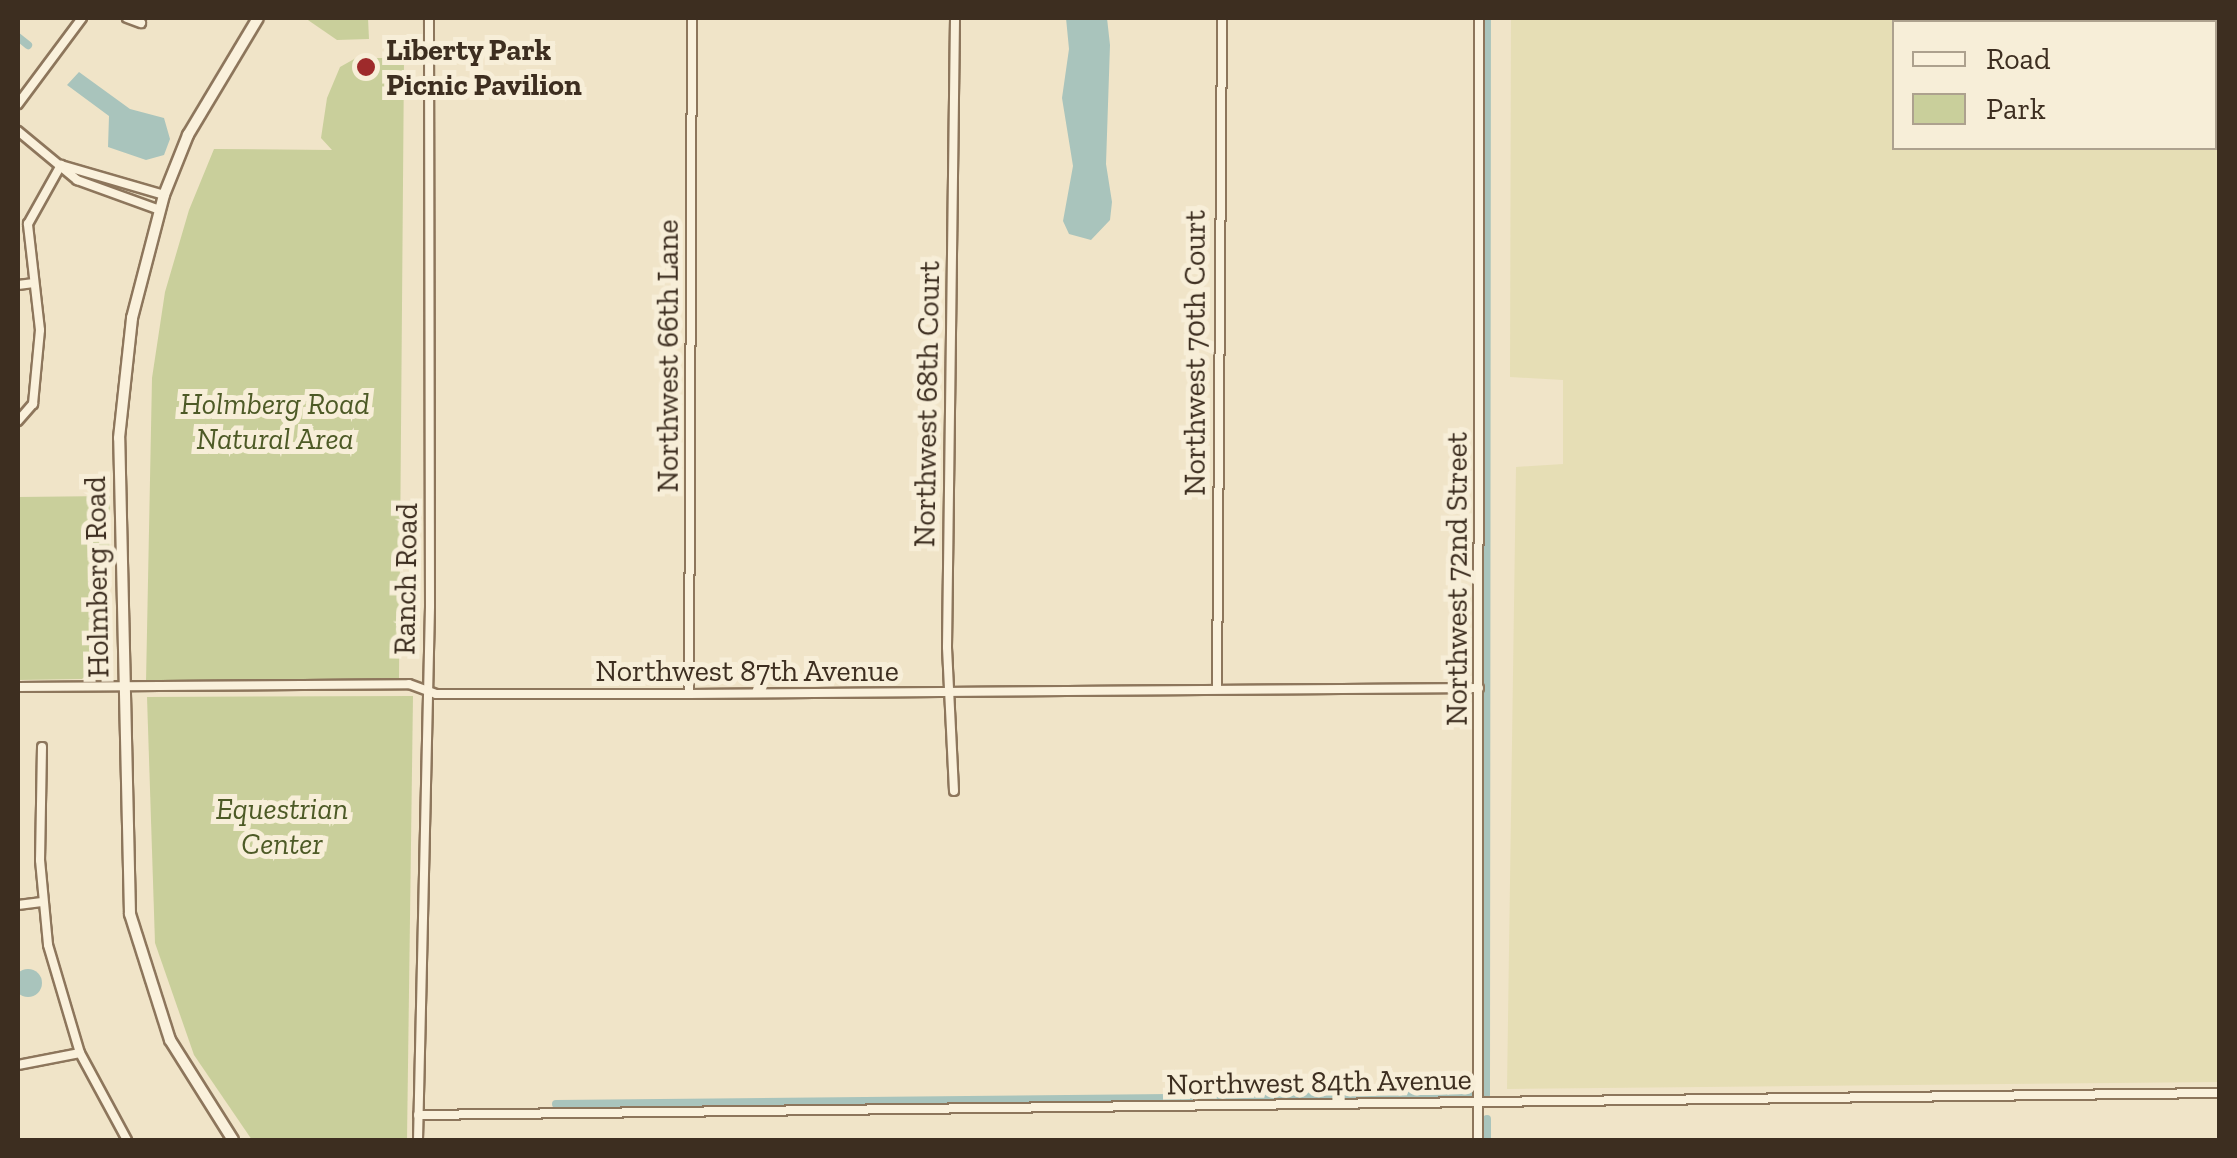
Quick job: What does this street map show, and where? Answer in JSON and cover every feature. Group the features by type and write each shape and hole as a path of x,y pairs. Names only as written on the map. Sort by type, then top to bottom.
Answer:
{"street":[{"path":"18,104 82,18"},
{"path":"127,18 141,23"},
{"name":"Holmberg Road","path":"233,1140 170,1040 138,952 127,874 120,399 164,195 188,135 258,18"},
{"name":"Ranch Road","path":"418,1140 427,690 429,18"},
{"name":"Northwest 66th Lane","path":"689,694 692,18"},
{"name":"Northwest 68th Court","path":"954,792 949,692 955,18"},
{"name":"Northwest 70th Court","path":"1217,689 1222,18"},
{"name":"Northwest 72nd Street","path":"1478,1140 1479,18"},
{"path":"18,132 94,188 160,210"},
{"path":"61,165 164,195"},
{"path":"22,419 34,404 40,330 28,224 61,165"},
{"path":"94,188 102,174"},
{"path":"18,286 34,283"},
{"name":"Northwest 87th Avenue","path":"18,687 409,684 427,690 689,694 1480,688"},
{"path":"42,747 42,902 80,1053 127,1140"},
{"path":"18,904 42,902"},
{"path":"18,1065 80,1053"},
{"name":"Northwest 84th Avenue","path":"418,1115 2220,1092"}],"shaded area":[{"path":"1511,18 2219,18 2219,1082 1507,1089 1516,467 1563,464 1563,380 1510,377"}],"green space":[{"path":"305,18 368,18 369,39 337,40"},
{"name":"Holmberg Road Natural Area","path":"356,58 404,58 399,680 146,682 152,378 165,292 189,210 214,149 332,150 321,138 327,98 340,67"},
{"name":"Holmberg Road Natural Area","path":"110,496 108,668 97,679 94,668 82,679 18,680 18,497"},
{"name":"Equestrian Center","path":"413,696 407,1140 252,1140 194,1055 155,943 147,697"}],"water":[{"path":"1066,18 1107,18 1110,45 1106,164 1112,202 1110,220 1091,240 1069,234 1063,221 1073,166 1062,98 1069,49"},
{"path":"79,72 130,109 164,118 170,139 164,155 146,160 108,147 109,116 67,85"},
{"path":"28,969 38,973 42,983 38,993 28,997 18,993 14,983 18,973"}],"waterway":[{"path":"1486,1095 1487,18"},
{"path":"18,37 28,45"},
{"path":"556,1104 1473,1095"},
{"path":"1487,1119 1487,1140"}],"place":[{"name":"Liberty Park Picnic Pavilion","path":"366,67"}]}
